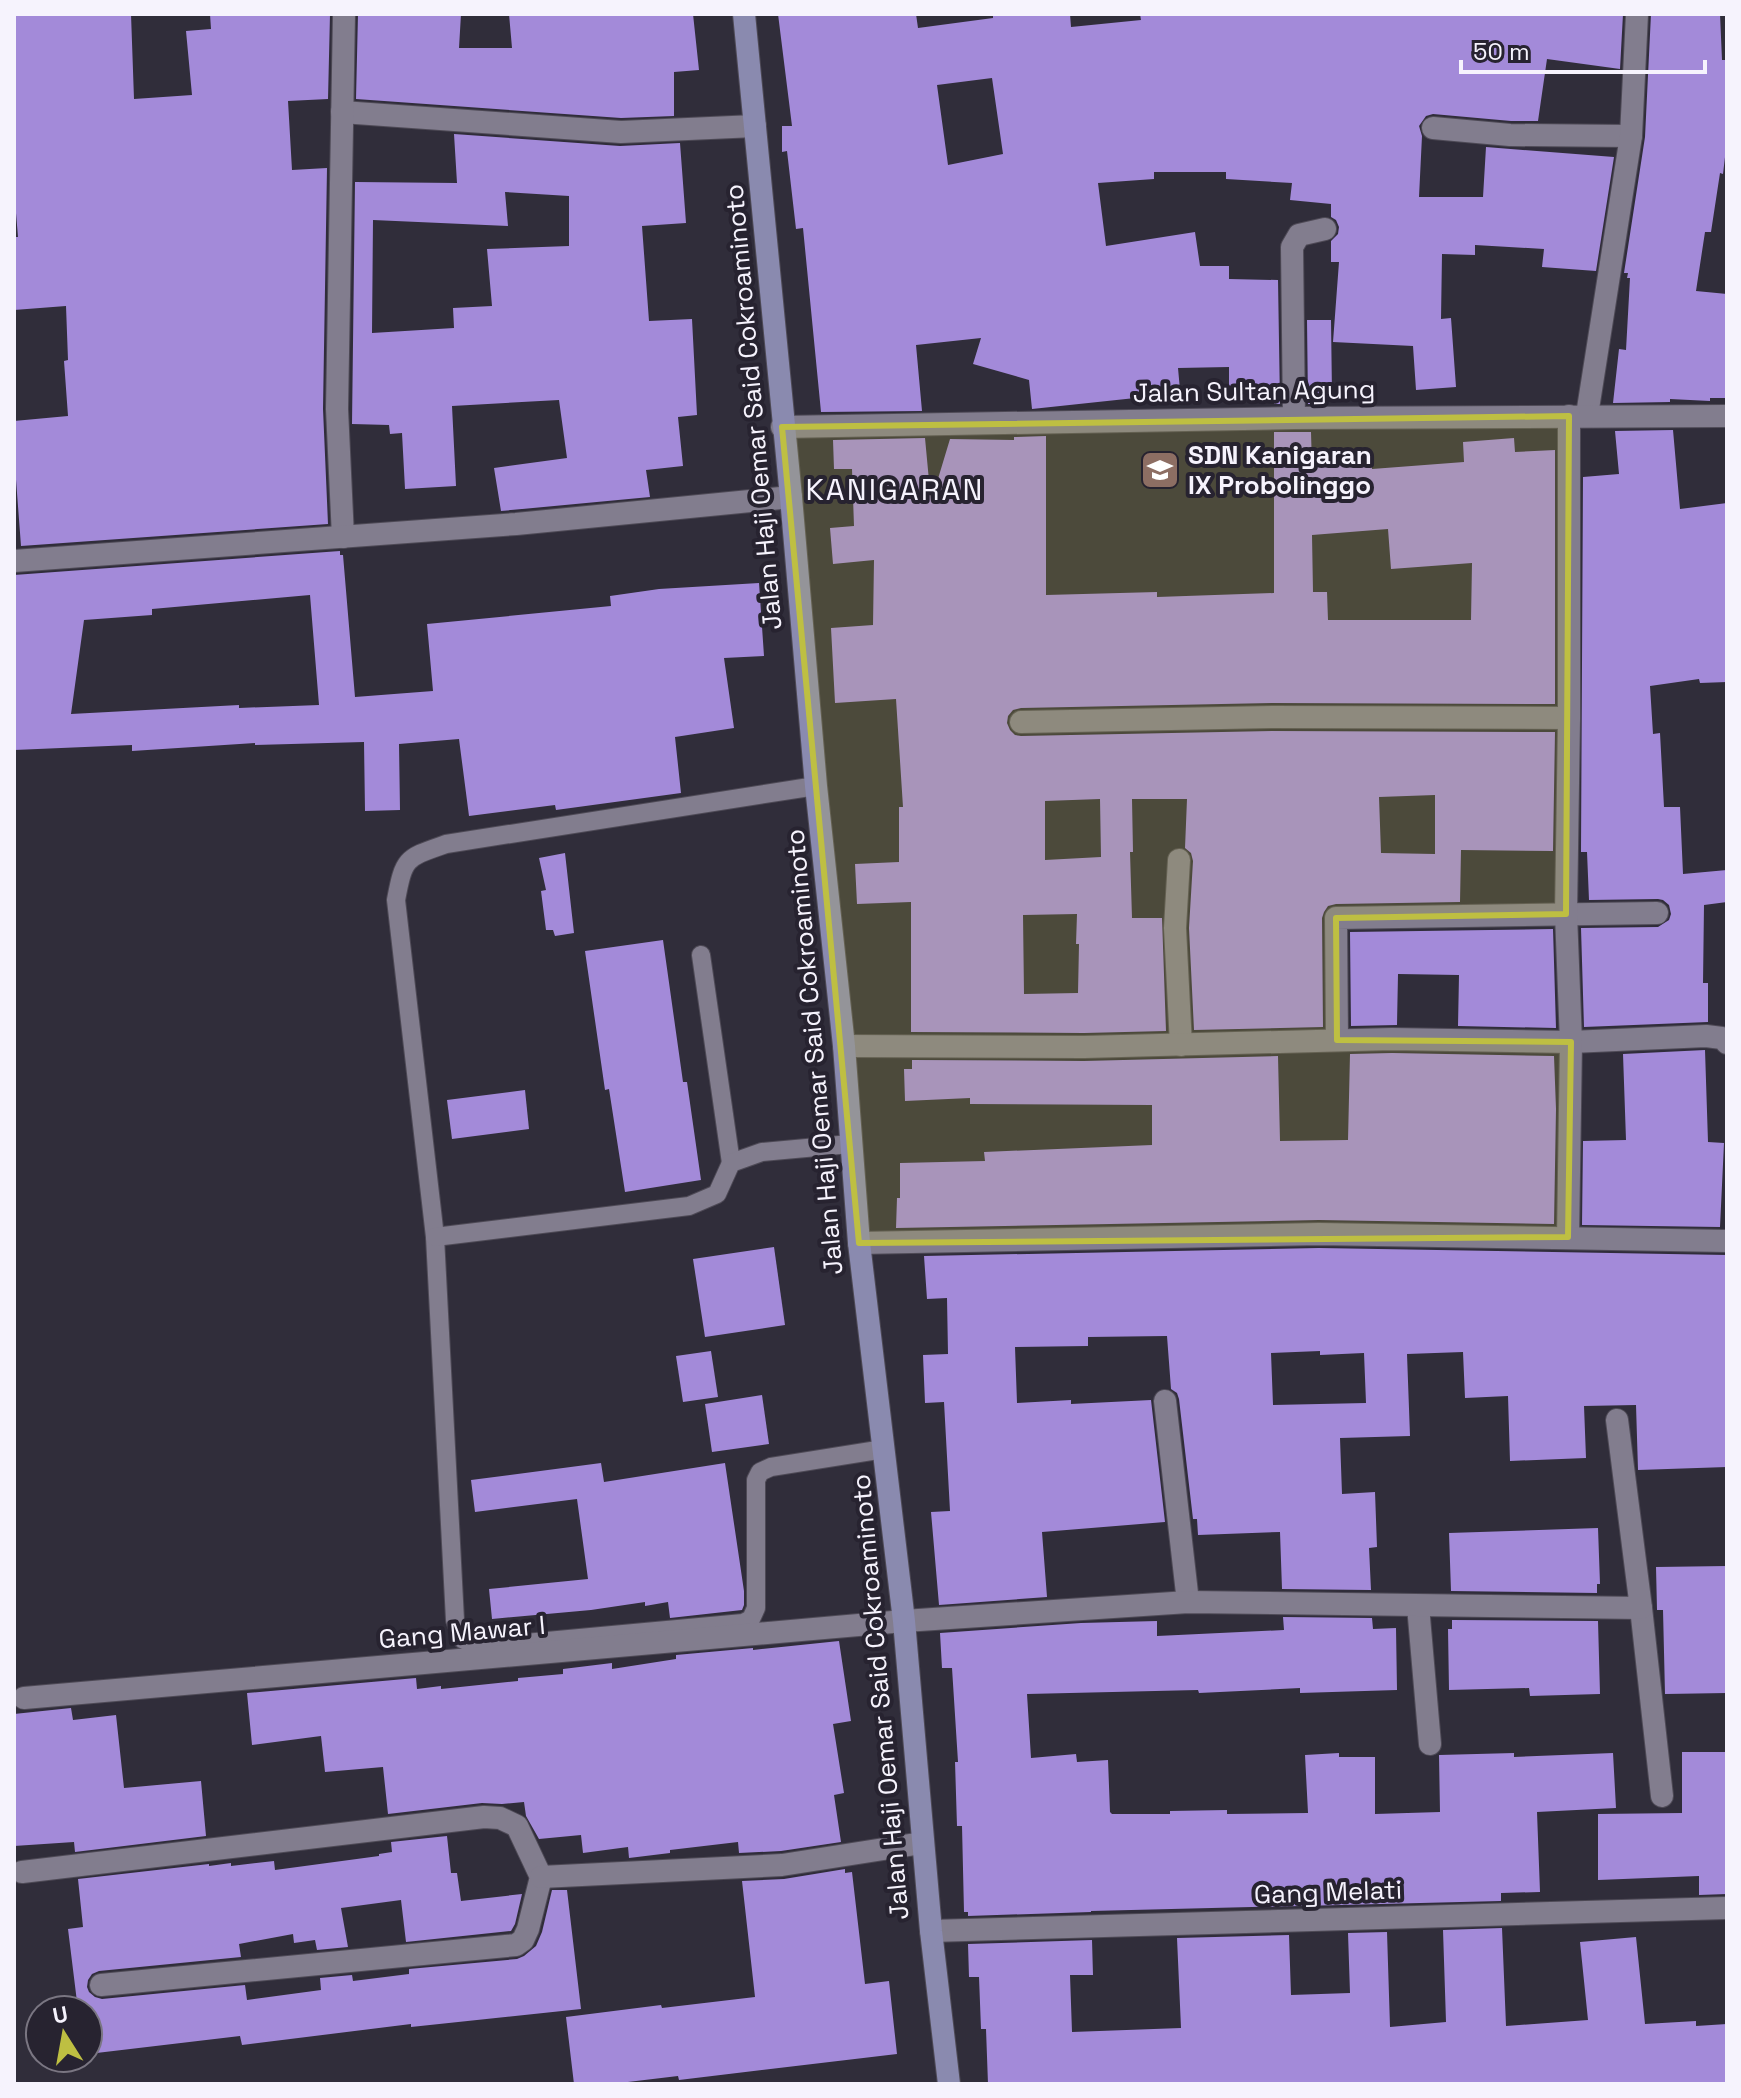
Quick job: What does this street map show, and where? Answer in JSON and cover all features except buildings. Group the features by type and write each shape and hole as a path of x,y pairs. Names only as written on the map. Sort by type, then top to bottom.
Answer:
{"main road":[{"name":"Jalan Haji Oemar Said Cokroaminoto","path":"744,14 816,786 844,1046 859,1243 904,1621 922,1843 949,2084"}],"street":[{"path":"343,537 337,409 344,14"},
{"path":"1568,1237 1571,1042 1566,914 1578,416 1631,136 1637,14"},
{"path":"342,112 621,132 755,126"},
{"path":"1433,128 1510,135 1631,136"},
{"path":"1294,418 1292,247 1299,235 1325,229"},
{"name":"Jalan Sultan Agung","path":"782,427 1294,418 1727,416"},
{"path":"14,561 516,524 791,497"},
{"path":"1021,722 1272,717 1569,718"},
{"path":"1179,860 1175,928 1181,1045"},
{"path":"1337,1040 1336,918 1657,913"},
{"path":"844,1046 1084,1047 1392,1039 1571,1042 1706,1036 1722,1038 1727,1043"},
{"path":"859,1243 1319,1234 1727,1241"},
{"path":"1165,1401 1188,1602"},
{"path":"1617,1420 1662,1796"},
{"name":"Gang Mawar I","path":"24,1698 904,1621 1188,1602 1641,1608"},
{"path":"1418,1606 1430,1744"},
{"path":"22,1872 484,1817 500,1818 517,1826 541,1877 528,1929 523,1940 516,1945 101,1985"},
{"path":"541,1877 782,1865 922,1843"},
{"name":"Gang Melati","path":"931,1931 1727,1908"}],"lane":[{"path":"816,786 446,844 414,855 401,872 396,900 435,1237 455,1620 462,1639 480,1647 743,1623 751,1619 756,1608 756,1480 760,1472 771,1467 884,1449"},
{"path":"435,1237 689,1206 717,1194 731,1163 701,955"},
{"path":"731,1163 762,1152 850,1144"}],"highlighted area":[{"path":"1569,416 1566,914 1336,918 1337,1040 1571,1042 1568,1237 859,1243 782,427"}],"place":[{"name":"SDN Kanigaran IX Probolinggo","path":"1160,470"}],"district":[{"name":"KANIGARAN","path":"895,489"}]}
